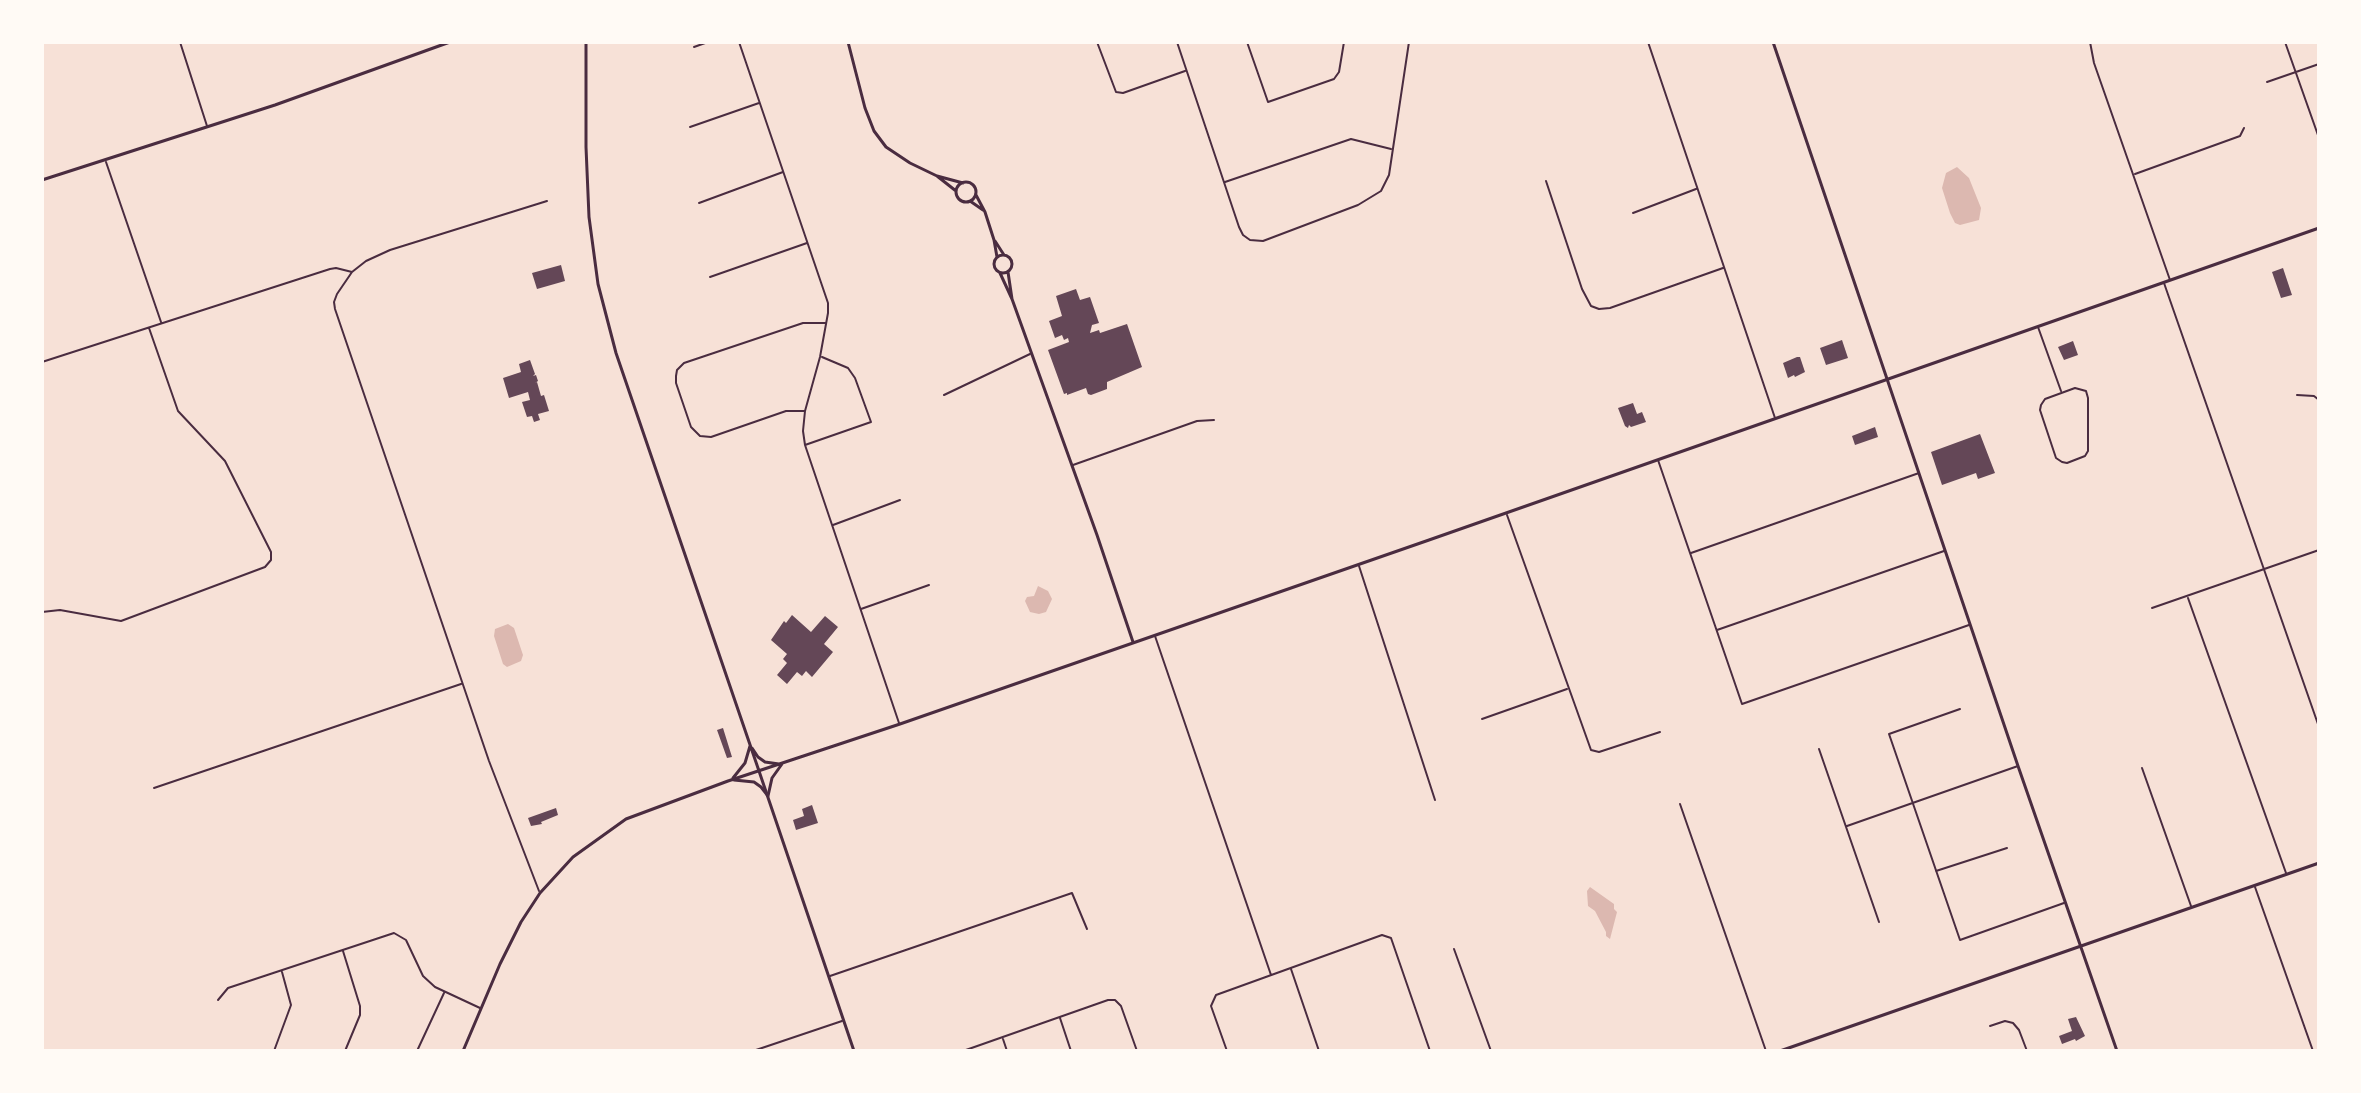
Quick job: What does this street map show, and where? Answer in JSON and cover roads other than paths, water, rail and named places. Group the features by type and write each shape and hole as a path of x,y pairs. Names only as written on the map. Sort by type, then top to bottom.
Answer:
{"street":[{"path":"180,42 207,127"},
{"path":"42,180 207,127 450,42"},
{"path":"586,42 589,217 598,284 616,353 854,1051"},
{"path":"694,47 708,42"},
{"path":"739,42 828,303 820,357 805,411 805,445 900,724"},
{"path":"848,42 865,108 874,131 886,147 937,176 973,185 994,240 997,257 994,265 1012,299 1133,642"},
{"path":"1097,42 1116,92 1123,93 1186,70"},
{"path":"1177,42 1243,235 1250,240 1263,241 1358,205 1381,191 1389,175 1409,42"},
{"path":"1247,42 1268,102 1334,79 1339,72 1344,42"},
{"path":"1648,42 1775,418"},
{"path":"1773,42 2117,1051"},
{"path":"2090,42 2094,63 2170,281"},
{"path":"2285,42 2319,138"},
{"path":"2267,82 2319,64"},
{"path":"690,127 760,103"},
{"path":"2133,174 2240,136 2244,128"},
{"path":"1224,183 1351,139 1393,149"},
{"path":"105,160 162,323"},
{"path":"699,203 784,172"},
{"path":"937,176 957,191 960,199 970,201 985,212"},
{"path":"1546,181 1582,289 1591,306 1610,308 1725,267"},
{"path":"957,191 963,183"},
{"path":"1633,213 1697,188"},
{"path":"970,201 976,195"},
{"path":"540,893 491,768 334,302 352,272 366,261 390,250 547,201"},
{"path":"463,1051 521,922 540,893 573,857 626,819 2319,228"},
{"path":"994,240 1013,266 1008,272 1000,273"},
{"path":"710,277 808,243"},
{"path":"997,257 1004,255"},
{"path":"42,362 330,269 352,272"},
{"path":"1008,272 1012,299"},
{"path":"2164,283 2319,727"},
{"path":"805,411 786,411 711,437 700,436 691,427 676,383 677,370 684,363 803,323 827,323"},
{"path":"2038,327 2061,392"},
{"path":"42,612 60,610 121,621 265,567 271,560 271,552 225,461 178,411 149,328"},
{"path":"944,395 1031,354"},
{"path":"805,445 871,422 855,378 848,368 820,357"},
{"path":"2075,388 2086,391 2088,398 2088,451 2085,456 2067,463 2056,458 2040,410 2045,399 2061,392 2075,388"},
{"path":"2297,395 2314,396 2319,400"},
{"path":"1072,465 1197,421 1214,420"},
{"path":"1658,459 1742,704 1970,625"},
{"path":"1691,553 1920,472"},
{"path":"831,525 900,500"},
{"path":"1506,513 1593,752 1660,732"},
{"path":"2152,608 2319,550"},
{"path":"1717,630 1945,551"},
{"path":"1358,564 1435,800"},
{"path":"860,609 929,585"},
{"path":"2188,598 2287,875"},
{"path":"1155,635 1271,975"},
{"path":"154,788 462,684"},
{"path":"1482,719 1568,689"},
{"path":"1960,709 1889,734 1960,940 2066,903"},
{"path":"750,745 765,762 782,764"},
{"path":"730,781 741,770 750,745"},
{"path":"1819,749 1879,922"},
{"path":"768,796 772,778 782,764"},
{"path":"1846,827 2018,766"},
{"path":"2142,768 2192,907"},
{"path":"730,781 754,782 768,796"},
{"path":"1680,804 1766,1051"},
{"path":"1936,871 2007,848"},
{"path":"1780,1051 2319,863"},
{"path":"2254,886 2313,1051"},
{"path":"829,977 1072,893 1087,929"},
{"path":"218,1000 228,988 394,933 406,940 423,976 444,992 481,1009"},
{"path":"1227,1051 1211,1006 1216,995 1382,935 1391,938 1430,1051"},
{"path":"1454,949 1491,1051"},
{"path":"342,950 360,1006 360,1015 345,1051"},
{"path":"1291,968 1319,1051"},
{"path":"274,1051 291,1005 281,971"},
{"path":"417,1051 444,992"},
{"path":"963,1051 1115,1000 1121,1006 1137,1051"},
{"path":"1060,1017 1071,1051"},
{"path":"753,1051 843,1020"},
{"path":"1990,1026 2005,1021 2013,1023 2027,1051"},
{"path":"1002,1037 1007,1051"}]}
